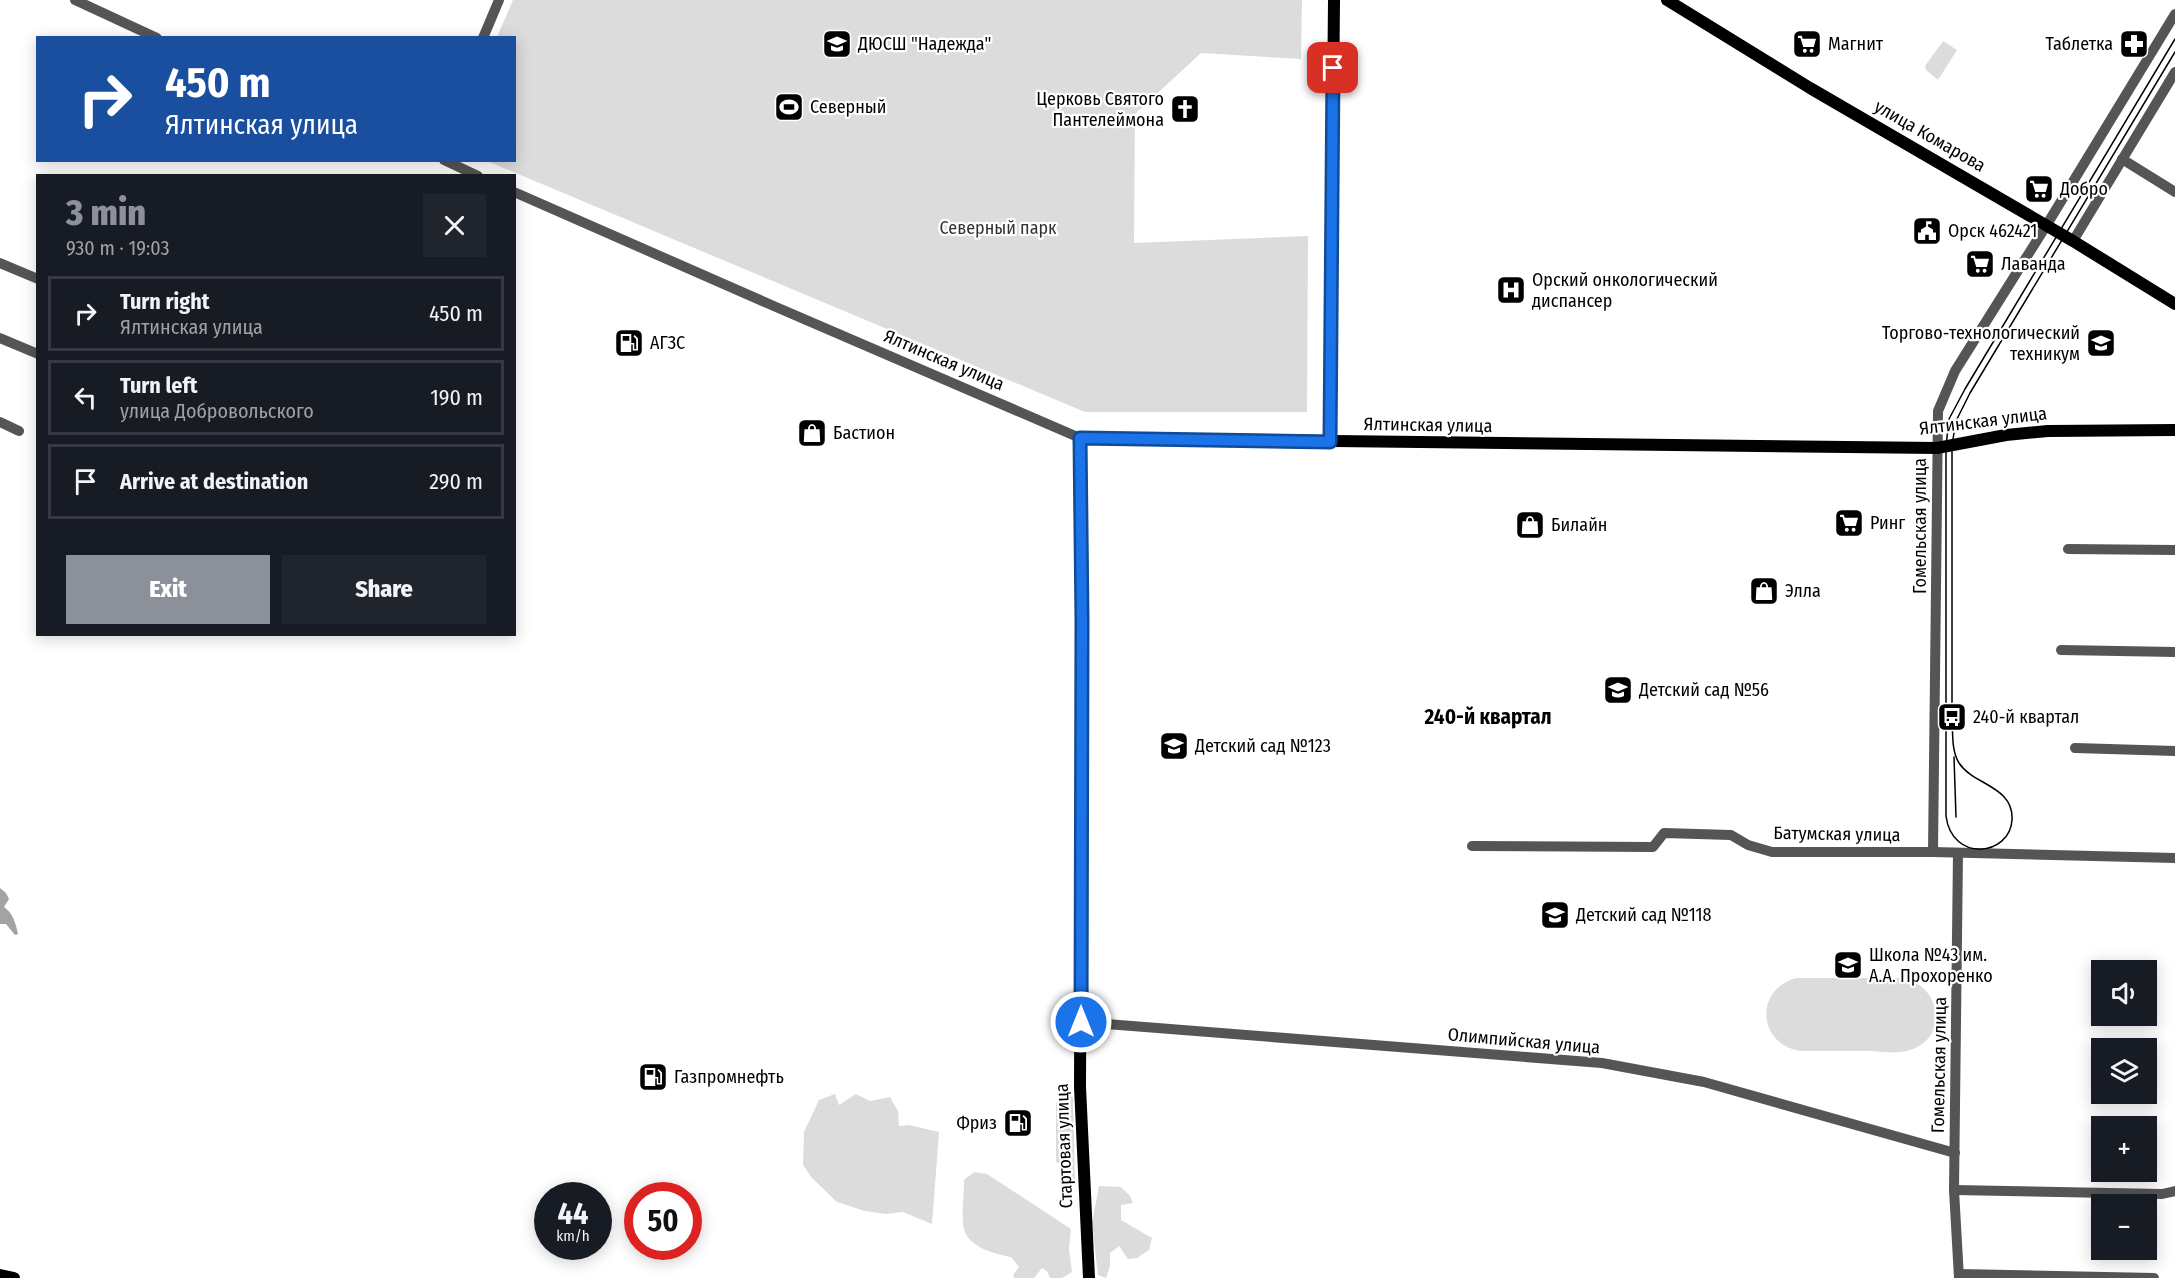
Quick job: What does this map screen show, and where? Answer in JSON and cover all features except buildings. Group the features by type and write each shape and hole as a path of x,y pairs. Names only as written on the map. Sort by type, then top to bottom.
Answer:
{"main road":[{"path":"1330,442 1334,0"},
{"name":"улица Комарова","path":"1666,0 2175,304"},
{"name":"Ялтинская улица","path":"1080,438 1937,448 2006,435 2048,431 2175,430"},
{"name":"Стартовая улица","path":"1080,438 1082,610 1080,1087 1089,1278"},
{"path":"0,1275 14,1278"}],"street":[{"path":"75,0 153,36"},
{"path":"484,36 498,0"},
{"name":"Гомельская улица","path":"1934,852 1938,411 1955,371 2175,14"},
{"path":"2073,241 2174,75"},
{"path":"2122,159 2175,192"},
{"path":"448,162 474,174"},
{"name":"Ялтинская улица","path":"516,193 776,308 1080,438"},
{"path":"0,263 36,278"},
{"path":"0,338 36,353"},
{"path":"0,422 19,431"},
{"path":"2068,549 2175,550"},
{"path":"2061,650 2175,652"},
{"path":"2075,748 2175,751"},
{"name":"Батумская улица","path":"1472,846 1653,847 1664,834 1693,833 1731,835 1748,845 1772,852 1934,852 2175,858"},
{"name":"Гомельская улица","path":"1958,853 1954,1190 1959,1276"},
{"name":"Олимпийская улица","path":"1081,1022 1602,1063 1704,1082 1954,1153"},
{"path":"1954,1190 2162,1194 2175,1191"},
{"path":"1959,1276 2154,1278"}],"green space":[{"name":"Северный парк","path":"513,0 1302,0 1301,59 1201,53 1135,114 1134,243 1308,236 1307,412 1085,412 489,162 516,162 516,36 497,36"},
{"path":"1943,41 1957,50 1938,80 1926,70 1925,66"},
{"path":"1796,978 1901,978 1915,982 1925,990 1936,1011 1931,1034 1923,1044 1905,1051 1802,1051 1787,1047 1776,1039 1769,1029 1766,1017 1767,1005 1782,984"},
{"path":"835,1094 839,1105 856,1094 870,1101 890,1097 898,1111 899,1126 909,1125 939,1132 932,1224 903,1212 885,1214 865,1211 837,1202 812,1178 803,1165 804,1132 819,1100"},
{"path":"1069,1094 1073,1098 1075,1184 1056,1161 1056,1103 1059,1098"},
{"path":"974,1172 987,1174 1071,1229 1069,1249 1072,1272 1062,1278 1050,1278 1047,1271 1042,1268 1034,1278 1014,1278 1013,1275 1019,1267 1011,1257 990,1252 971,1241 963,1224 964,1180"},
{"path":"1099,1186 1121,1187 1133,1203 1121,1205 1121,1220 1152,1238 1149,1250 1137,1258 1128,1259 1119,1246 1110,1253 1110,1266 1106,1278 1098,1275 1092,1223"}],"shaded area":[{"path":"0,888 9,899 4,907 12,916 18,934 15,935 6,924 0,924"}],"tram line":[{"path":"2175,39 1949,419 1946,446 1946,816 1950,831 1959,842 1969,847 1980,849 1992,847 2002,841 2009,832 2012,820 2007,800 1965,770 1956,758 1954,746 1952,717 1952,445 1956,421 1970,393 2175,52"},
{"path":"1954,757 1956,817"}],"place":[{"name":"ДЮСШ \"Надежда\"","path":"837,44"},
{"name":"Магнит","path":"1807,44"},
{"name":"Таблетка","path":"2134,44"},
{"name":"Северный","path":"789,107"},
{"name":"Церковь Святого Пантелеймона","path":"1185,109"},
{"name":"Добро","path":"2039,189"},
{"name":"Орск 462421","path":"1927,231"},
{"name":"Лаванда","path":"1980,264"},
{"name":"Орский онкологический диспансер","path":"1511,290"},
{"name":"АГЗС","path":"629,343"},
{"name":"Торгово-технологический техникум","path":"2101,343"},
{"name":"Бастион","path":"812,433"},
{"name":"Ринг","path":"1849,523"},
{"name":"Билайн","path":"1530,525"},
{"name":"Элла","path":"1764,591"},
{"name":"Детский сад №56","path":"1618,690"},
{"name":"240-й квартал","path":"1952,717"},
{"name":"Детский сад №123","path":"1174,746"},
{"name":"Детский сад №118","path":"1555,915"},
{"name":"Школа №43 им. А.А. Прохоренко","path":"1848,965"},
{"name":"Газпромнефть","path":"653,1077"},
{"name":"Фриз","path":"1018,1123"}],"district":[{"name":"240-й квартал","path":"1488,717"}],"route":[{"path":"1081,1022 1080,438 1330,442 1333,68"}]}
